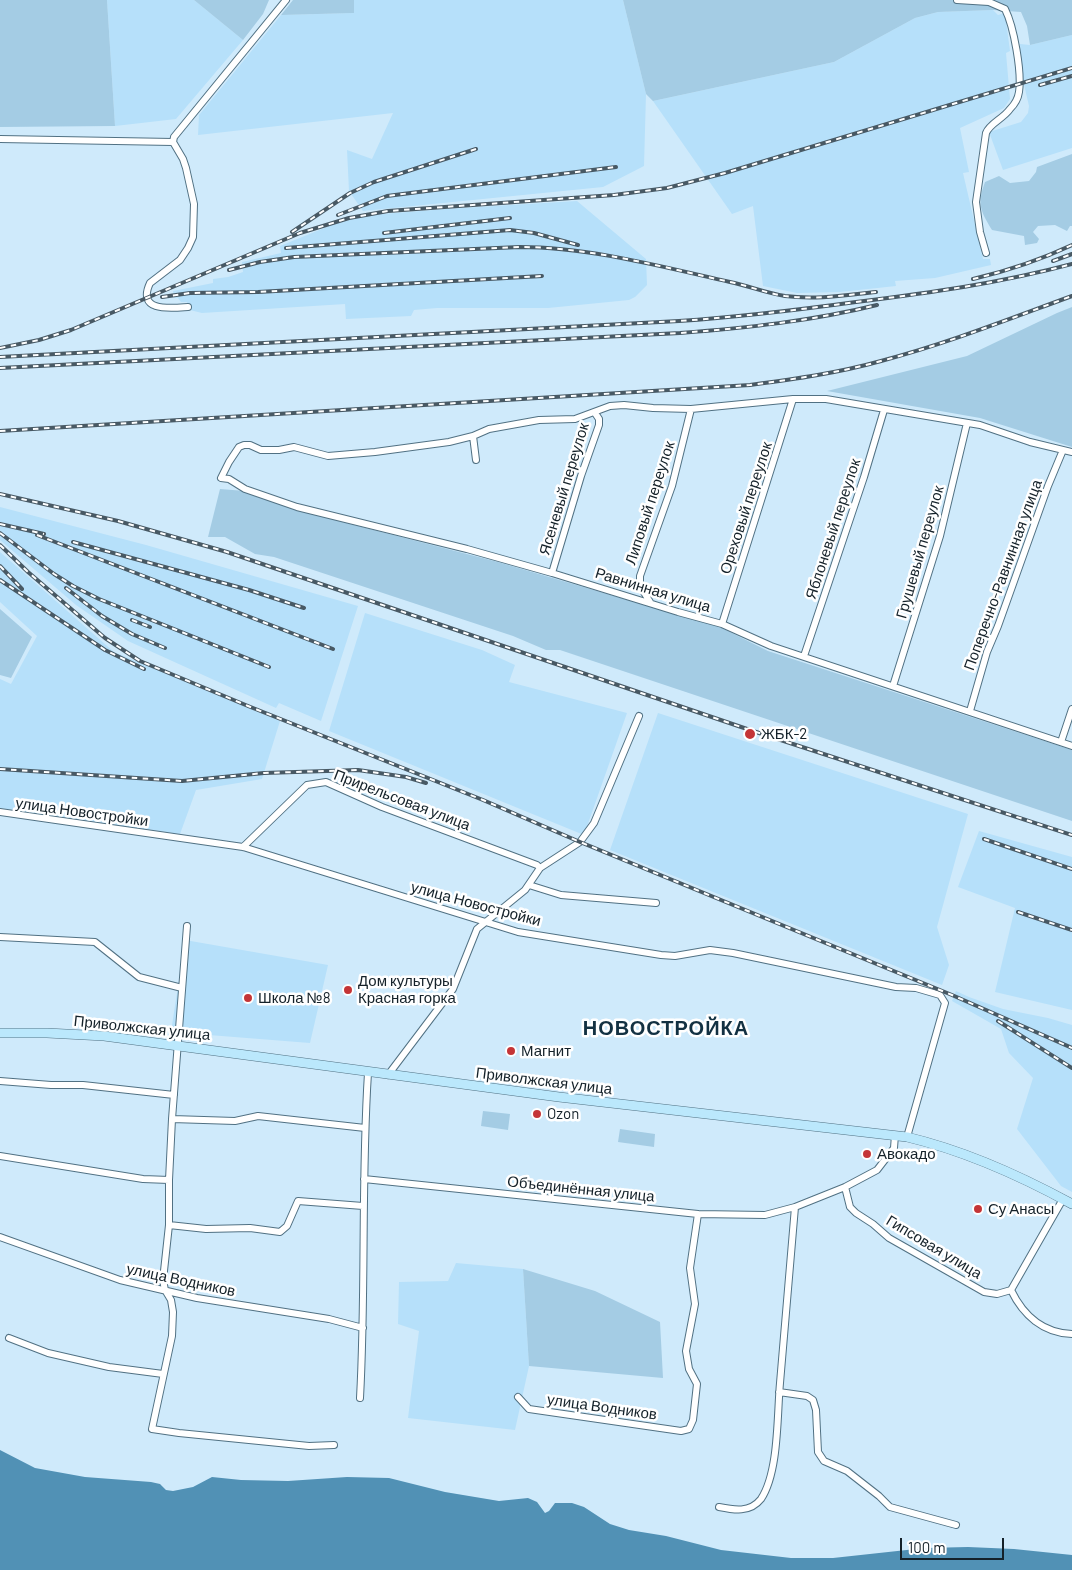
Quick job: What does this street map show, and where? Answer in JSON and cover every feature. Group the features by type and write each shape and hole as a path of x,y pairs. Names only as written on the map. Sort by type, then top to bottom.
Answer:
{"main road":[{"name":"Приволжская улица","path":"0,1033 104,1036 368,1073 559,1097 895,1135 943,1146 1002,1168 1072,1204"}],"street":[{"path":"188,307 160,308 153,306 148,298 150,283 180,260 188,248 192,236 194,204 186,168 173,142 174,137 286,0"},
{"path":"957,0 990,2 1005,9 1010,20 1016,51 1019,94 1009,111 988,128 986,133 976,211 986,253"},
{"path":"0,139 173,142"},
{"path":"476,460 473,436 489,429 539,420 575,418 595,413 610,406 624,405 692,409 793,399 826,399 980,425 1030,442 1072,452"},
{"name":"Ореховый переулок","path":"722,624 793,399"},
{"name":"Липовый переулок","path":"650,602 640,586 640,576 672,486 692,409"},
{"name":"Яблоневый переулок","path":"804,656 864,478 884,410"},
{"name":"Ясеневый переулок","path":"552,573 581,476 599,425 595,413"},
{"name":"Грушевый переулок","path":"893,686 940,536 967,423"},
{"name":"Равнинная улица","path":"473,436 449,442 328,456 294,447 279,450 261,450 250,445 244,445 239,447 221,478 229,479 245,489 297,507 468,549 722,624 770,646 970,710 1072,746"},
{"name":"Поперечно-Равнинная улица","path":"970,710 986,652 998,626 1048,486 1063,450"},
{"path":"1061,742 1072,709"},
{"path":"388,1075 452,989 477,929 525,890 540,868 580,842 594,823 639,716"},
{"name":"Прирельсовая улица","path":"243,846 308,786 326,782 382,807 537,865 540,868"},
{"name":"улица Новостройки","path":"0,812 243,846 518,932 661,955 674,956 710,950 733,953 896,987 916,988 940,995 945,1003 907,1137"},
{"path":"529,885 561,895 656,903"},
{"path":"187,926 172,1119 169,1225 163,1280 165,1290 171,1300 173,1312 172,1336 152,1429 179,1434 309,1446 334,1445"},
{"path":"0,938 95,942 139,977 182,988"},
{"path":"360,1398 363,1206 368,1073"},
{"path":"0,1080 51,1085 83,1085 174,1095"},
{"path":"172,1119 235,1121 258,1116 366,1128"},
{"name":"Объединённая улица","path":"364,1178 698,1214 765,1215 795,1207 845,1187 877,1170 894,1148 895,1135"},
{"path":"0,1156 143,1179 169,1180"},
{"name":"Гипсовая улица","path":"845,1187 850,1206 856,1213 890,1238 984,1292 997,1294 1011,1290"},
{"path":"1063,1199 1011,1290 1016,1302 1040,1326 1072,1334"},
{"path":"169,1225 206,1229 250,1228 280,1232 287,1226 298,1201 363,1206"},
{"path":"719,1507 744,1510 752,1507 760,1499 766,1488 776,1452 779,1392 795,1207"},
{"name":"улица Водников","path":"518,1397 529,1409 681,1431 689,1429 693,1420 697,1384 689,1369 686,1352 695,1304 690,1268 698,1214"},
{"name":"улица Водников","path":"0,1237 120,1280 197,1298 328,1319 362,1328"},
{"path":"9,1338 48,1353 100,1365 163,1374"},
{"path":"779,1392 807,1396 813,1400 816,1410 818,1452 824,1461 847,1471 890,1507 956,1524"}],"shaded area":[{"path":"0,0 107,0 115,126 0,127"},
{"path":"107,0 194,0 243,40 176,119 115,126"},
{"path":"194,0 269,0 263,14 243,40"},
{"path":"293,0 354,0 354,13 281,15"},
{"path":"354,0 623,0 646,94 644,166 603,187 363,211 349,191 347,150 372,159 393,113 198,135 199,115 281,15 354,13"},
{"path":"623,0 1072,0 1072,35 1030,45 1027,26 1021,12 993,10 938,12 915,18 834,62 653,101 646,94"},
{"path":"993,10 998,15 1005,13 1010,51 1006,53 1010,99 1004,108 960,128 969,172 963,173 983,259 990,259 991,265 935,278 895,281 896,286 840,292 797,293 763,286 753,206 732,214 653,101 834,62 915,18 938,12"},
{"path":"1072,35 1072,148 1003,170 989,132 1021,122 1028,113 1029,106 1021,72 1020,44 1030,45"},
{"path":"1072,154 1072,226 1067,231 1055,225 1038,226 1033,232 1039,239 1037,243 1025,245 1024,236 992,230 981,207 981,196 985,182 999,176 1010,183 1029,181 1036,172 1037,167"},
{"path":"577,201 646,259 647,285 635,297 629,300 548,308 437,308 414,310 411,316 346,319 345,304 202,313 190,310 187,302 181,302 178,298 174,298 173,291 213,283 213,279 243,272 242,262 281,253 280,246 351,219 370,215"},
{"path":"1072,307 1072,447 980,418 827,391 967,356"},
{"path":"220,489 245,491 296,510 498,562 720,627 768,651 1072,750 1072,821 560,650 546,650 513,636 274,557 255,554 225,537 208,537"},
{"path":"0,507 146,545 358,606 321,721 279,703 276,708 128,641 76,605 0,540"},
{"path":"0,552 114,652 280,721 262,779 196,790 180,834 0,808 0,679 11,684 37,636 0,602"},
{"path":"0,609 32,637 11,678 0,675"},
{"path":"365,613 482,650 515,665 509,682 627,713 584,835 329,731"},
{"path":"658,713 968,814 937,927 949,965 942,985 610,850"},
{"path":"979,831 1072,857 1072,1010 995,992 1015,908 958,887"},
{"name":"Школа №8","path":"185,940 328,965 310,1043 171,1032"},
{"path":"956,991 1003,1009 1072,1025 1072,1192 1061,1186 1017,1129 1033,1078 1009,1053 1001,1029 952,1001"},
{"path":"483,1111 510,1114 508,1130 481,1126"},
{"path":"620,1129 655,1134 654,1147 618,1142"},
{"path":"456,1263 523,1269 529,1366 515,1430 408,1418 419,1331 398,1324 399,1282 448,1281"},
{"path":"523,1269 595,1291 660,1322 663,1378 529,1366"},
{"path":"0,1450 35,1468 85,1477 151,1482 160,1484 166,1490 173,1491 193,1487 212,1477 288,1481 347,1477 389,1478 445,1492 499,1501 528,1498 537,1502 545,1513 555,1503 572,1503 584,1507 610,1524 629,1530 666,1536 721,1550 791,1558 833,1558 925,1548 1014,1549 1072,1555 1072,1570 0,1570"}],"railway":[{"path":"0,348 39,340 71,330 300,233 349,218 388,211 614,195 667,188 725,173 1072,68"},
{"path":"1040,85 1072,76"},
{"path":"292,232 350,193 374,182 476,149"},
{"path":"338,215 387,196 616,167"},
{"path":"384,233 510,218"},
{"path":"286,248 510,230 534,233 578,245"},
{"path":"973,279 1023,265 1072,245"},
{"path":"229,270 260,262 294,257 520,247 572,250 599,254 652,264 785,296 820,297 876,292"},
{"path":"1053,261 1072,254"},
{"path":"0,357 679,321 812,308 938,291 1019,277 1072,264"},
{"path":"162,297 190,293 258,292 542,276"},
{"path":"0,431 750,385 833,372 881,361 953,339 1072,296"},
{"path":"0,368 680,333 779,323 853,311 877,305"},
{"path":"0,494 118,521 227,552 750,730 1072,835"},
{"path":"0,524 44,534"},
{"path":"0,533 54,574 99,599 269,667"},
{"path":"37,535 333,649"},
{"path":"73,542 249,590 304,608"},
{"path":"0,545 28,572 105,638 140,661 483,800 580,842 952,995 1072,1048"},
{"path":"0,566 22,589"},
{"path":"0,580 105,650 144,669"},
{"path":"66,588 102,616 132,634 165,648"},
{"path":"132,620 150,627"},
{"path":"0,769 182,781 264,773 358,770 406,777 426,783"},
{"path":"984,839 1072,869"},
{"path":"1018,912 1072,930"},
{"path":"998,1021 1072,1068"}],"place":[{"name":"ЖБК-2","path":"750,734"},
{"name":"Дом культуры Красная горка","path":"348,990"},
{"name":"Школа №8","path":"248,998"},
{"name":"Магнит","path":"511,1051"},
{"name":"Ozon","path":"537,1114"},
{"name":"Авокадо","path":"867,1154"},
{"name":"Су Анасы","path":"978,1209"}],"district":[{"name":"НОВОСТРОЙКА","path":"666,1028"}]}
